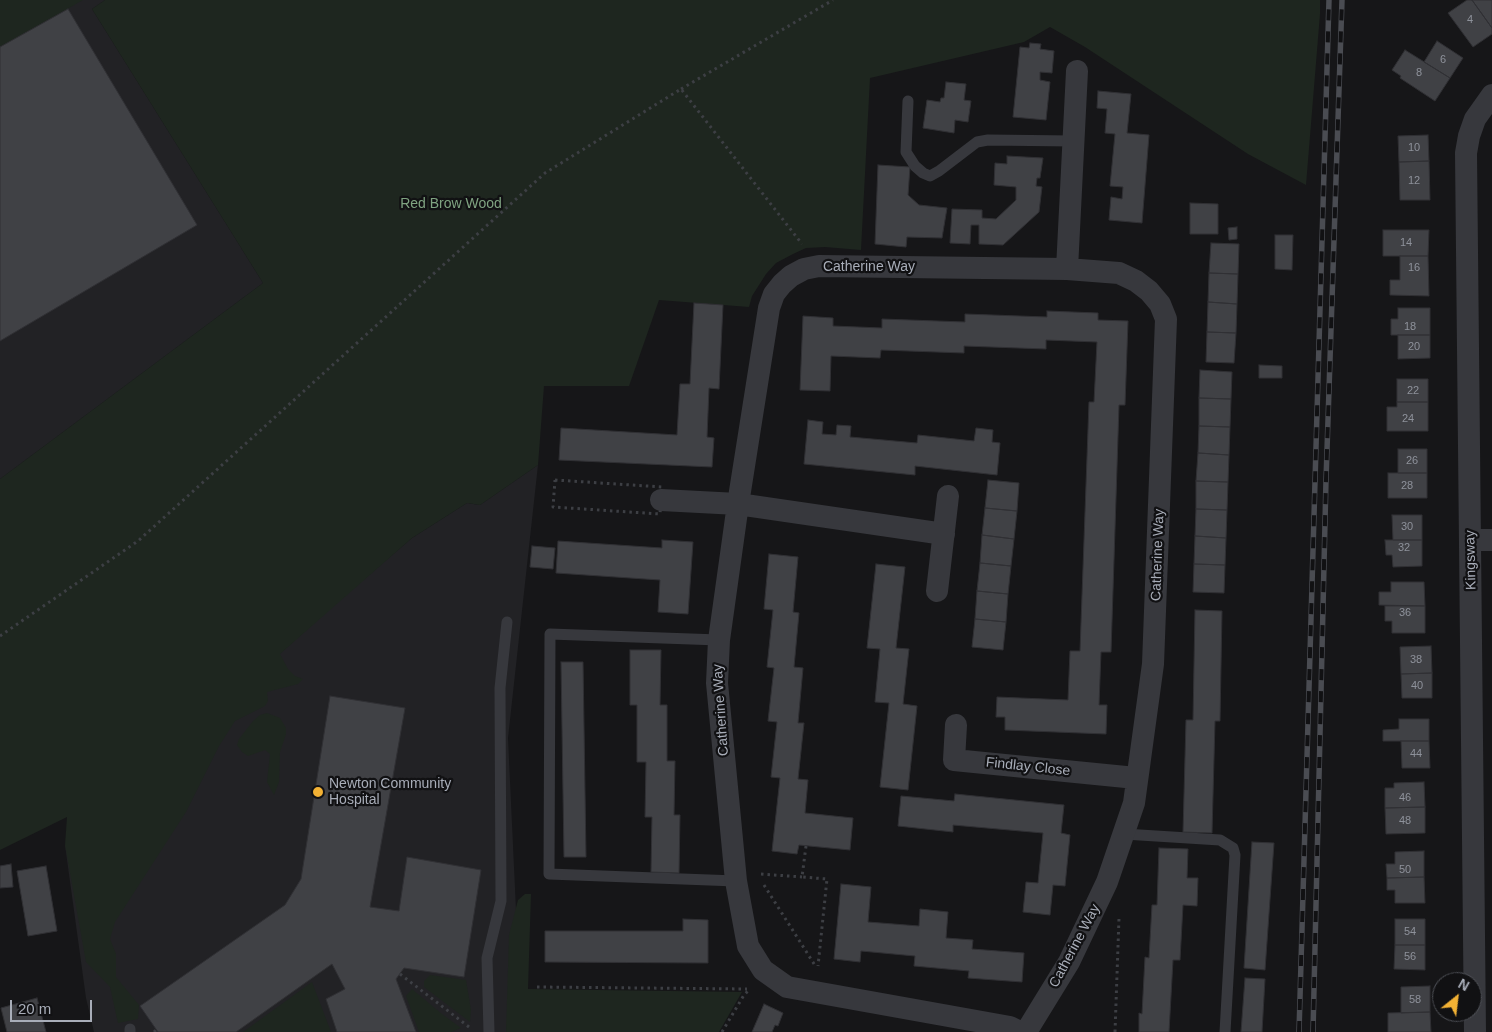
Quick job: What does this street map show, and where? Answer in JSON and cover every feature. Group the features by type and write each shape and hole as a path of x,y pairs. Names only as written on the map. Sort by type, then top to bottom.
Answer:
{"street":[{"path":"1067,269 1076,71"},
{"name":"Kingsway","path":"1475,1032 1483,854 1481,540 1466,153 1475,119 1492,94"},
{"name":"Catherine Way","path":"1020,1032 1010,1026 787,988 763,970 748,946 736,881 717,683 719,640 769,308 774,294 782,284 791,276 804,269 819,266 1067,269 1119,273 1136,281 1149,291 1160,304 1166,319 1153,664 1134,803 1108,882 1070,962 1026,1032"},
{"path":"937,590 948,496"},
{"path":"661,500 738,504 944,534"},
{"name":"Findlay Close","path":"956,725 954,760 1136,778"}],"lane":[{"path":"908,100 906,152 915,166 930,176 977,142 988,140 1073,141"},
{"path":"489,1032 488,958 501,901 500,688 507,622"},
{"path":"719,640 550,634 549,874 736,881"},
{"path":"1124,834 1220,840 1234,848 1225,1032"}],"path":[{"path":"0,636 138,541 545,173 681,89 833,0"},
{"path":"681,89 819,266"},
{"path":"555,480 662,487 661,500 660,514 553,507 555,480"},
{"path":"802,877 806,846"},
{"path":"757,874 802,877 827,879 818,970 757,874"},
{"path":"1115,1032 1119,917"},
{"path":"400,974 475,1032"},
{"path":"722,1032 744,995 754,984"},
{"path":"537,987 749,990"}],"shaded area":[{"path":"0,0 105,0 92,9 263,283 0,479"},
{"name":"Newton Community Hospital","path":"538,465 508,738 520,996 519,1032 94,1032 86,998 65,845 412,538 467,503 480,505"}],"green space":[{"path":"0,0 83,0 0,47"},
{"name":"Red Brow Wood","path":"105,0 1320,0 1306,185 1248,154 1085,47 1050,27 1024,42 870,78 861,250 825,247 806,248 793,254 776,263 766,274 752,296 749,307 659,300 629,386 544,386 538,465 480,505 467,503 412,538 280,654 288,669 295,676 303,679 298,684 267,692 268,701 265,706 235,721 219,746 186,812 115,922 110,939 116,954 116,977 139,1005 138,1019 118,1023 110,987 86,962 65,845 67,817 0,850 0,479 263,283 92,9"},
{"path":"267,713 280,718 286,728 280,752 279,782 274,795 267,782 270,754 265,750 248,756 237,745 239,739 253,721 260,715"},
{"path":"525,894 531,894 528,989 742,992 719,1032 506,1032 509,935 518,900"},
{"path":"430,975 466,980 471,1010 470,1022 424,987 424,981"},
{"path":"312,982 331,1032 243,1032"},
{"path":"412,989 461,1028 451,1032 419,1032 406,996"}],"building":[{"path":"1467,0 1472,0 1492,28 1492,34 1473,47 1448,13"},
{"path":"1472,0 1492,0 1492,28"},
{"path":"68,9 197,225 0,341 0,47"},
{"path":"1437,41 1463,58 1450,78 1424,62"},
{"path":"1030,43 1041,44 1040,49 1054,51 1052,73 1040,72 1040,80 1050,82 1046,120 1013,117 1020,47 1029,48"},
{"path":"1405,50 1450,78 1435,101 1400,78 1401,76 1392,70"},
{"path":"946,82 966,84 964,100 971,101 968,122 955,120 954,133 923,128 927,100 940,102 941,98 944,98"},
{"path":"1098,91 1131,94 1127,133 1149,135 1142,223 1109,220 1111,197 1122,199 1123,187 1110,186 1115,134 1105,133 1107,109 1097,108"},
{"path":"1428,135 1429,161 1399,162 1398,136"},
{"path":"1007,156 1043,158 1040,178 1037,178 1036,186 1042,187 1039,212 1003,245 979,244 979,225 971,225 970,244 950,243 952,209 982,210 982,218 996,219 1016,200 1016,187 994,185 995,163 1007,164"},
{"path":"1429,161 1430,200 1400,200 1399,162"},
{"path":"878,165 910,167 908,195 919,205 947,208 942,238 907,237 906,247 875,244"},
{"path":"1190,203 1218,204 1218,234 1190,234"},
{"path":"1237,227 1237,239 1229,240 1228,228"},
{"path":"1383,230 1429,230 1428,256 1383,256"},
{"path":"1275,235 1293,235 1292,270 1275,269"},
{"path":"1211,243 1239,244 1238,274 1209,273"},
{"path":"1400,256 1428,256 1429,296 1390,295 1390,280 1400,280"},
{"path":"1209,273 1238,274 1237,304 1208,302"},
{"path":"1208,302 1237,304 1236,333 1207,332"},
{"path":"694,303 723,305 719,389 709,388 707,437 714,438 712,467 559,460 561,428 677,435 680,384 690,384"},
{"path":"1398,308 1430,308 1430,335 1391,335 1391,319 1398,319"},
{"path":"1047,311 1098,313 1098,320 1128,321 1125,405 1119,405 1111,652 1101,652 1099,705 1107,705 1106,734 1005,730 1005,717 996,717 997,697 1068,700 1070,651 1080,651 1089,402 1094,402 1097,342 1046,340 1046,349 964,346 964,353 881,350 880,358 831,356 830,391 800,390 803,316 833,318 833,326 882,328 882,319 965,322 965,314 1047,317"},
{"path":"1207,332 1236,333 1234,363 1206,362"},
{"path":"1398,335 1430,335 1430,358 1398,359"},
{"path":"1259,365 1282,366 1282,378 1259,378"},
{"path":"1200,370 1232,372 1231,399 1199,398"},
{"path":"1397,379 1428,379 1428,402 1397,402"},
{"path":"1199,398 1231,399 1230,427 1199,426"},
{"path":"1397,402 1428,402 1428,431 1387,431 1387,407 1397,407"},
{"path":"808,420 823,422 822,434 836,435 837,425 851,426 850,437 917,443 918,435 974,441 976,428 993,430 992,442 1000,443 997,475 915,466 915,475 804,464"},
{"path":"1199,426 1230,427 1229,455 1198,453"},
{"path":"1398,449 1427,449 1427,473 1398,473"},
{"path":"1198,453 1229,455 1228,482 1196,481"},
{"path":"1388,473 1427,473 1427,498 1388,498"},
{"path":"988,480 1019,483 1017,511 985,508"},
{"path":"1196,481 1228,482 1227,510 1196,509"},
{"path":"985,508 1017,511 1014,539 982,535"},
{"path":"1196,509 1227,510 1226,538 1195,536"},
{"path":"1392,515 1422,515 1422,540 1393,540"},
{"path":"982,535 1014,539 1011,566 980,563"},
{"path":"1195,536 1226,538 1225,565 1194,564"},
{"path":"662,540 693,542 688,614 658,612 660,580 556,573 558,541 662,548"},
{"path":"1385,540 1422,540 1422,566 1393,567 1392,555 1386,555"},
{"path":"532,546 555,548 553,569 530,567"},
{"path":"769,554 798,557 793,612 799,613 794,667 803,668 798,723 804,723 798,779 808,780 805,813 853,818 850,850 799,845 797,854 772,851 780,778 771,777 777,722 768,721 774,668 767,667 773,610 764,609"},
{"path":"980,563 1011,566 1008,594 977,591"},
{"path":"876,564 905,567 896,648 909,649 903,704 917,706 908,790 880,787 889,703 875,702 880,649 867,648"},
{"path":"1194,564 1225,565 1224,593 1193,592"},
{"path":"1391,582 1424,582 1425,606 1379,605 1379,592 1391,592"},
{"path":"977,591 1008,594 1006,622 975,619"},
{"path":"1385,606 1425,606 1425,633 1392,633 1392,621 1385,621"},
{"path":"1195,610 1222,611 1220,721 1215,721 1212,833 1183,832 1186,720 1193,720"},
{"path":"975,619 1006,622 1003,650 972,647"},
{"path":"1431,646 1432,673 1401,674 1400,647"},
{"path":"630,650 661,650 660,705 667,705 667,761 675,761 674,815 680,815 679,873 651,872 652,817 645,817 646,762 637,762 637,705 630,705"},
{"path":"561,662 583,662 586,857 564,857"},
{"path":"1432,673 1432,698 1402,698 1401,674"},
{"path":"330,696 405,708 370,907 399,911 407,857 481,870 464,977 404,968 396,979 416,1032 337,1032 326,999 345,989 332,964 236,1032 158,1032 140,1006 285,905 301,879"},
{"path":"1399,719 1429,719 1429,741 1383,741 1383,730 1399,729"},
{"path":"1401,741 1429,741 1430,768 1402,768"},
{"path":"1424,782 1425,807 1385,808 1385,788 1394,788 1394,783"},
{"path":"955,794 1064,805 1061,833 1070,835 1065,886 1053,885 1050,915 1023,912 1026,882 1038,883 1043,833 953,825 953,832 898,826 901,796 954,801"},
{"path":"1425,807 1425,833 1386,834 1385,808"},
{"path":"1252,842 1274,843 1265,970 1244,968"},
{"path":"1159,848 1188,849 1187,878 1198,878 1197,906 1183,905 1180,960 1173,960 1169,1032 1139,1032 1139,1013 1142,1014 1145,957 1149,958 1152,905 1157,905"},
{"path":"1424,851 1424,877 1387,878 1386,864 1395,864 1395,852"},
{"path":"11,864 13,887 0,888 0,866"},
{"path":"46,866 57,931 28,936 17,871"},
{"path":"1424,877 1425,903 1395,903 1395,890 1387,890 1387,878"},
{"path":"841,884 871,887 868,922 919,926 920,909 948,912 946,938 973,940 972,949 1024,953 1022,982 968,978 969,971 914,966 915,956 861,951 860,962 834,959"},
{"path":"683,919 708,920 708,963 545,962 545,931 683,931"},
{"path":"1395,919 1425,919 1425,945 1395,945"},
{"path":"1395,945 1425,945 1425,970 1394,969"},
{"path":"1245,978 1265,979 1262,1032 1241,1032"},
{"path":"1430,986 1430,1012 1401,1013 1401,987"},
{"path":"37,998 46,1032 7,1032 1,1008"},
{"path":"764,1004 783,1013 778,1026 775,1025 772,1032 752,1032"},
{"path":"1430,1012 1431,1032 1388,1032 1388,1013"}],"railway":[{"path":"1299,1032 1329,0"},
{"path":"1313,1032 1326,480 1342,0"}],"place":[{"name":"Newton Community Hospital","path":"318,792"}]}
